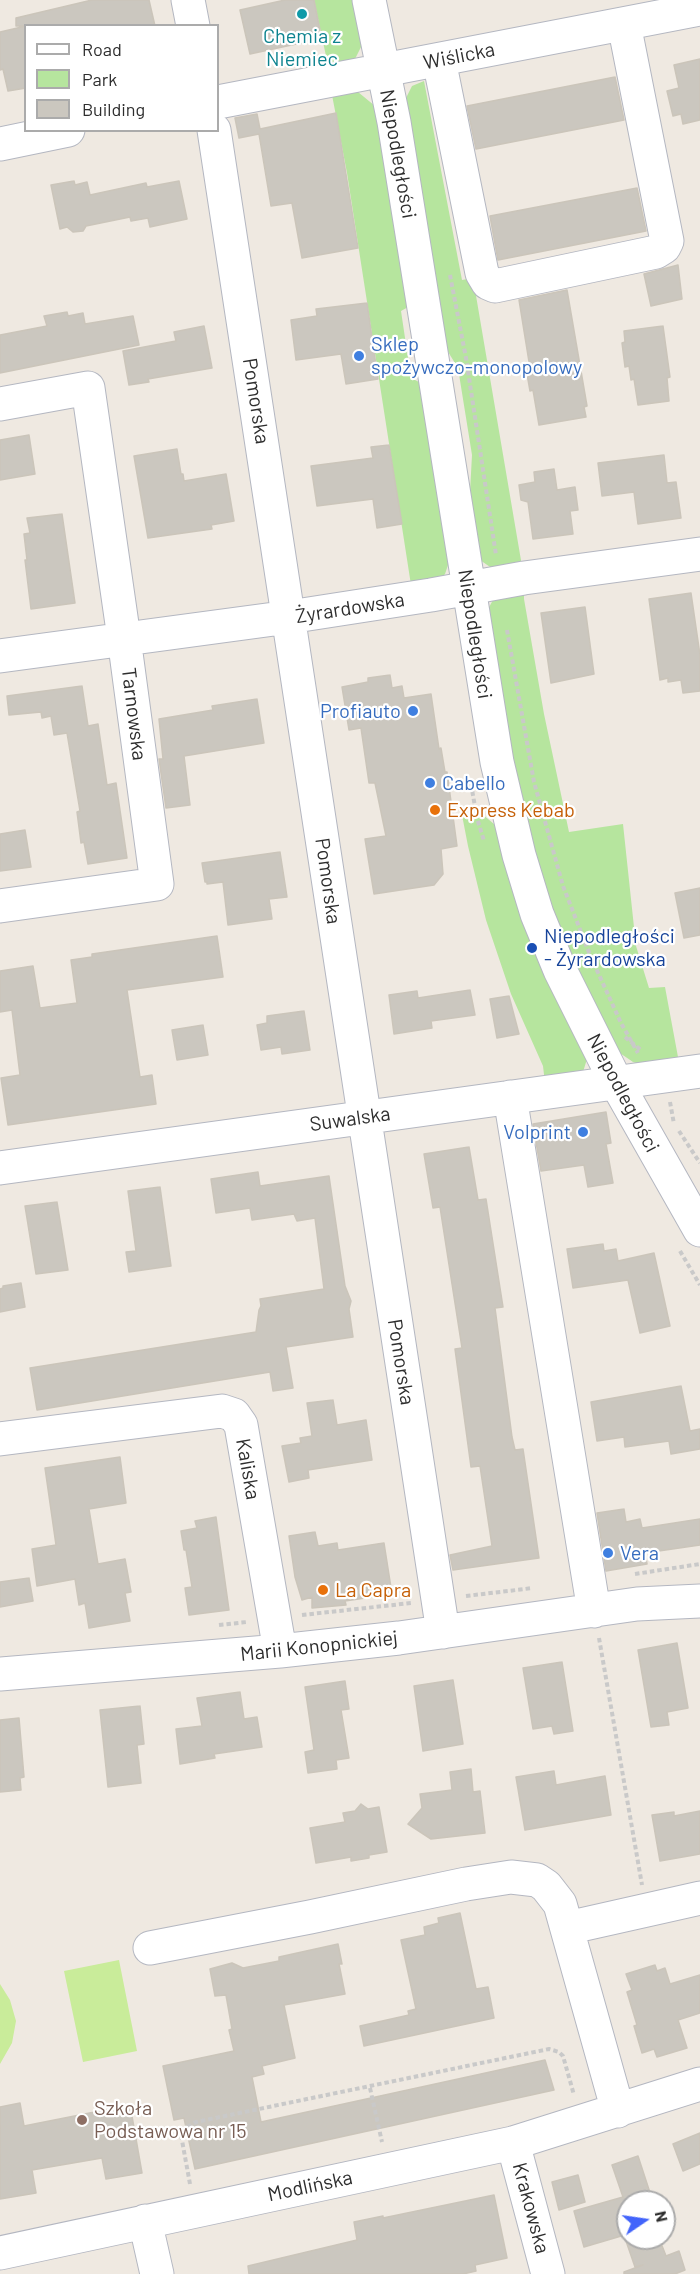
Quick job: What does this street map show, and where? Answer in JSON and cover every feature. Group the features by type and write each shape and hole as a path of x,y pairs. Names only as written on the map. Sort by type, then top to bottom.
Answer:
{"street":[{"path":"188,0 193,24"},
{"name":"Niepodległości","path":"369,0 384,71 497,762 527,884 560,970 616,1082 700,1229"},
{"name":"Wiślicka","path":"219,102 700,9"},
{"path":"439,60 482,273 488,283 495,286 656,252 664,247 667,241 624,24"},
{"path":"0,144 58,132"},
{"name":"Pomorska","path":"214,132 443,1632"},
{"name":"Tarnowska","path":"0,404 88,388 157,884 0,906"},
{"name":"Żyrardowska","path":"0,656 289,617 524,578 700,554"},
{"name":"Suwalska","path":"0,1168 700,1071"},
{"path":"510,1097 594,1611"},
{"name":"Kaliska","path":"0,1439 222,1411 234,1415 241,1425 280,1651"},
{"name":"Marii Konopnickiej","path":"0,1674 280,1651 443,1632 594,1611 635,1589 700,1587"},
{"name":"Marii Konopnickiej","path":"635,1589 700,1601"},
{"path":"150,1948 466,1884 511,1877 537,1880 546,1886 560,1904 618,2111"},
{"path":"567,1928 700,1898"},
{"name":"Modlińska","path":"0,2253 513,2143 700,2084"},
{"name":"Krakowska","path":"513,2143 548,2274"},
{"path":"145,2222 157,2274"}],"path":[{"path":"674,1123 700,1163"},
{"path":"635,1589 700,1564"},
{"path":"275,1618 543,1587"},
{"path":"594,1611 646,1910"},
{"path":"196,2210 180,2141 183,2132 196,2122 370,2088 549,2049 559,2052 565,2061 582,2122"},
{"path":"370,2088 389,2169"}],"green space":[{"path":"314,0 355,0 363,43 355,59 329,70"},
{"path":"424,81 462,280 473,278 524,578 524,599 544,714 569,832 623,824 636,946 649,988 665,987 678,1057 664,1059 671,1075 633,1062 611,1047 559,935 524,825 487,611 493,600 493,569 480,560 469,510 472,455 458,368 442,342 404,102 412,86"},
{"path":"358,92 375,106 410,306 401,311 411,378 423,384 450,559 445,574 440,580 411,585 347,173 332,95"},
{"path":"482,814 500,829 587,1059 583,1072 545,1083 543,1066 511,994 486,920 468,846 462,815"},
{"path":"119,1960 137,2051 83,2062 64,1971"},
{"path":"0,1984 10,2000 16,2021 12,2043 0,2064"}],"building":[{"path":"92,0 149,0 155,24 24,24 24,26 16,26 16,18"},
{"path":"285,0 314,0 320,30 310,41 250,54 240,10"},
{"path":"24,26 24,88 8,91 3,69 0,70 0,32"},
{"path":"700,59 700,120 683,124 681,114 673,116 667,91 679,88 674,65"},
{"path":"615,77 624,120 476,149 467,106"},
{"path":"336,113 358,248 302,258 292,203 271,206 259,134 239,138 235,118 257,114 260,129"},
{"path":"74,181 75,185 87,182 90,195 146,183 147,187 179,181 187,219 150,227 148,218 131,221 130,217 86,226 83,231 73,232 67,227 60,229 51,185"},
{"path":"637,188 646,231 498,260 490,216"},
{"path":"678,265 682,299 651,306 644,274"},
{"path":"567,290 587,406 584,407 586,417 539,425 533,390 530,391 526,368 530,368 519,300"},
{"path":"367,303 378,379 346,384 341,354 296,360 291,320 317,316 316,309"},
{"path":"67,312 68,316 83,313 85,324 133,316 139,345 0,373 0,335 47,326 44,316"},
{"path":"204,326 212,368 148,379 149,382 129,385 123,351 176,341 174,332"},
{"path":"663,326 670,377 667,378 669,401 638,405 634,379 631,380 629,366 625,367 622,343 625,342 624,331"},
{"path":"29,435 35,474 0,480 0,440"},
{"path":"389,445 402,524 377,528 373,499 317,506 311,466 373,458 371,447"},
{"path":"177,449 184,481 226,474 234,521 211,525 212,529 148,538 134,456"},
{"path":"664,455 667,483 676,482 681,518 638,524 634,492 602,496 598,463"},
{"path":"554,469 557,490 575,487 578,510 570,511 573,534 533,539 528,502 521,500 519,485 535,482 534,472"},
{"path":"62,514 75,603 31,609 25,560 27,560 24,534 30,533 27,518"},
{"path":"691,593 700,655 700,691 683,693 681,680 668,682 668,678 660,680 649,599"},
{"path":"585,607 594,674 551,683 541,613"},
{"path":"390,675 392,688 402,686 404,698 431,694 439,749 441,748 445,772 447,772 457,846 441,849 443,874 434,885 374,894 365,839 386,836 375,783 369,783 361,728 349,730 342,687 368,682 368,678"},
{"path":"82,686 88,726 98,724 107,785 116,783 127,858 88,864 84,842 81,843 77,812 80,811 67,733 54,735 51,716 42,718 41,712 9,715 7,696"},
{"path":"257,699 264,743 184,756 190,805 166,808 159,759 163,759 159,719 213,710 212,706"},
{"path":"25,830 31,867 0,871 0,834"},
{"path":"280,852 287,897 269,899 272,919 228,925 223,882 207,884 202,863"},
{"path":"700,888 700,935 684,938 675,893"},
{"path":"217,936 223,977 127,990 140,1077 152,1075 156,1104 8,1125 1,1078 20,1075 12,1010 0,1012 0,971 33,966 40,1008 77,1003 71,960 92,957 92,954"},
{"path":"470,990 475,1015 431,1021 432,1028 394,1034 389,995 417,991 418,998"},
{"path":"509,996 519,1034 497,1038 490,999"},
{"path":"304,1011 310,1050 282,1054 281,1047 261,1050 257,1025 267,1023 267,1016"},
{"path":"203,1025 208,1055 177,1060 172,1030"},
{"path":"606,1112 611,1143 606,1144 613,1183 588,1187 584,1165 541,1171 533,1124"},
{"path":"469,1147 478,1200 486,1199 503,1307 495,1308 512,1437 515,1450 523,1449 539,1558 453,1570 450,1555 492,1546 480,1466 471,1467 455,1349 462,1348 440,1207 433,1208 424,1154"},
{"path":"258,1172 260,1186 329,1176 345,1286 351,1301 349,1309 353,1337 286,1347 293,1388 273,1391 270,1372 37,1410 30,1368 256,1332 261,1306 260,1299 324,1289 315,1218 297,1221 294,1214 252,1220 250,1208 216,1213 211,1179"},
{"path":"160,1187 171,1266 129,1272 126,1252 136,1251 128,1191"},
{"path":"57,1202 68,1270 36,1274 25,1206"},
{"path":"603,1244 604,1251 616,1249 618,1261 654,1253 670,1326 640,1333 628,1280 573,1288 567,1249"},
{"path":"21,1283 25,1307 0,1312 0,1289 3,1286"},
{"path":"681,1386 690,1431 700,1429 700,1449 671,1454 669,1441 625,1447 624,1437 597,1441 591,1402"},
{"path":"333,1400 337,1425 366,1420 372,1460 308,1470 309,1478 289,1482 282,1446 301,1443 300,1438 312,1436 307,1403"},
{"path":"120,1457 126,1503 89,1509 98,1564 125,1559 131,1592 125,1593 130,1621 89,1628 85,1603 79,1605 75,1579 37,1586 32,1549 56,1545 45,1468"},
{"path":"624,1509 626,1522 640,1519 642,1528 700,1519 700,1545 645,1553 647,1564 606,1571 597,1513"},
{"path":"216,1517 229,1610 189,1615 185,1588 192,1587 181,1531 197,1528 195,1521"},
{"path":"315,1532 318,1546 337,1543 338,1550 384,1543 392,1594 345,1601 346,1605 312,1608 312,1597 302,1600 295,1577 289,1536"},
{"path":"29,1578 33,1601 0,1607 0,1582"},
{"path":"677,1643 688,1708 667,1712 669,1725 651,1727 638,1650"},
{"path":"562,1662 573,1731 554,1734 552,1726 533,1729 523,1668"},
{"path":"453,1680 463,1744 423,1751 414,1686"},
{"path":"345,1681 349,1709 341,1710 349,1758 336,1760 337,1769 308,1773 305,1752 314,1750 305,1687"},
{"path":"240,1692 244,1719 257,1717 262,1747 214,1754 215,1758 180,1764 176,1729 202,1726 197,1698"},
{"path":"140,1706 144,1744 137,1745 141,1783 108,1787 100,1710"},
{"path":"19,1718 24,1777 20,1778 21,1790 0,1792 0,1720"},
{"path":"471,1769 473,1792 480,1791 485,1833 431,1839 408,1824 422,1808 420,1794 452,1790 450,1772"},
{"path":"554,1771 556,1785 605,1776 611,1815 525,1830 516,1777"},
{"path":"361,1804 368,1809 379,1807 387,1852 351,1861 351,1857 316,1863 310,1828 345,1822 343,1813 355,1811"},
{"path":"700,1811 700,1854 660,1861 652,1815 674,1812 674,1816"},
{"path":"460,1913 476,1989 488,1987 494,2018 364,2046 360,2026 409,2015 408,2011 416,2009 401,1940 425,1935 424,1927 439,1923 438,1918"},
{"path":"338,1944 345,1994 284,2005 295,2058 262,2066 264,2074 252,2077 261,2122 545,2060 554,2090 195,2169 184,2118 174,2120 163,2066 234,2051 229,2030 232,2029 226,1995 215,1996 210,1969 232,1963 243,1968 279,1961 279,1957"},
{"path":"655,1965 657,1971 665,1968 670,1984 700,1975 700,2013 678,2020 687,2048 657,2057 654,2049 642,2053 634,2026 637,2025 627,1992 632,1990 626,1974"},
{"path":"20,2103 24,2126 130,2105 142,2173 106,2179 102,2158 32,2170 36,2193 0,2199 0,2107"},
{"path":"700,2133 700,2164 683,2171 673,2144"},
{"path":"638,2156 649,2190 621,2190 612,2165"},
{"path":"578,2175 585,2202 559,2210 552,2182"},
{"path":"494,2195 507,2258 475,2265 476,2271 463,2274 249,2274 248,2266 357,2240 354,2222"},
{"path":"616,2199 616,2238 584,2247 574,2211"},
{"path":"629,2250 664,2250 666,2256 679,2251 685,2270 675,2274 624,2274 624,2272 643,2265 635,2267"}],"place":[{"name":"Chemia z Niemiec","path":"302,14"},
{"name":"Sklep spożywczo-monopolowy","path":"359,356"},
{"name":"Profiauto","path":"413,711"},
{"name":"Cabello","path":"430,783"},
{"name":"Express Kebab","path":"435,810"},
{"name":"Niepodległości - Żyrardowska","path":"532,948"},
{"name":"Volprint","path":"583,1132"},
{"name":"Vera","path":"608,1553"},
{"name":"La Capra","path":"323,1590"},
{"name":"Szkoła Podstawowa nr 15","path":"82,2120"}]}
